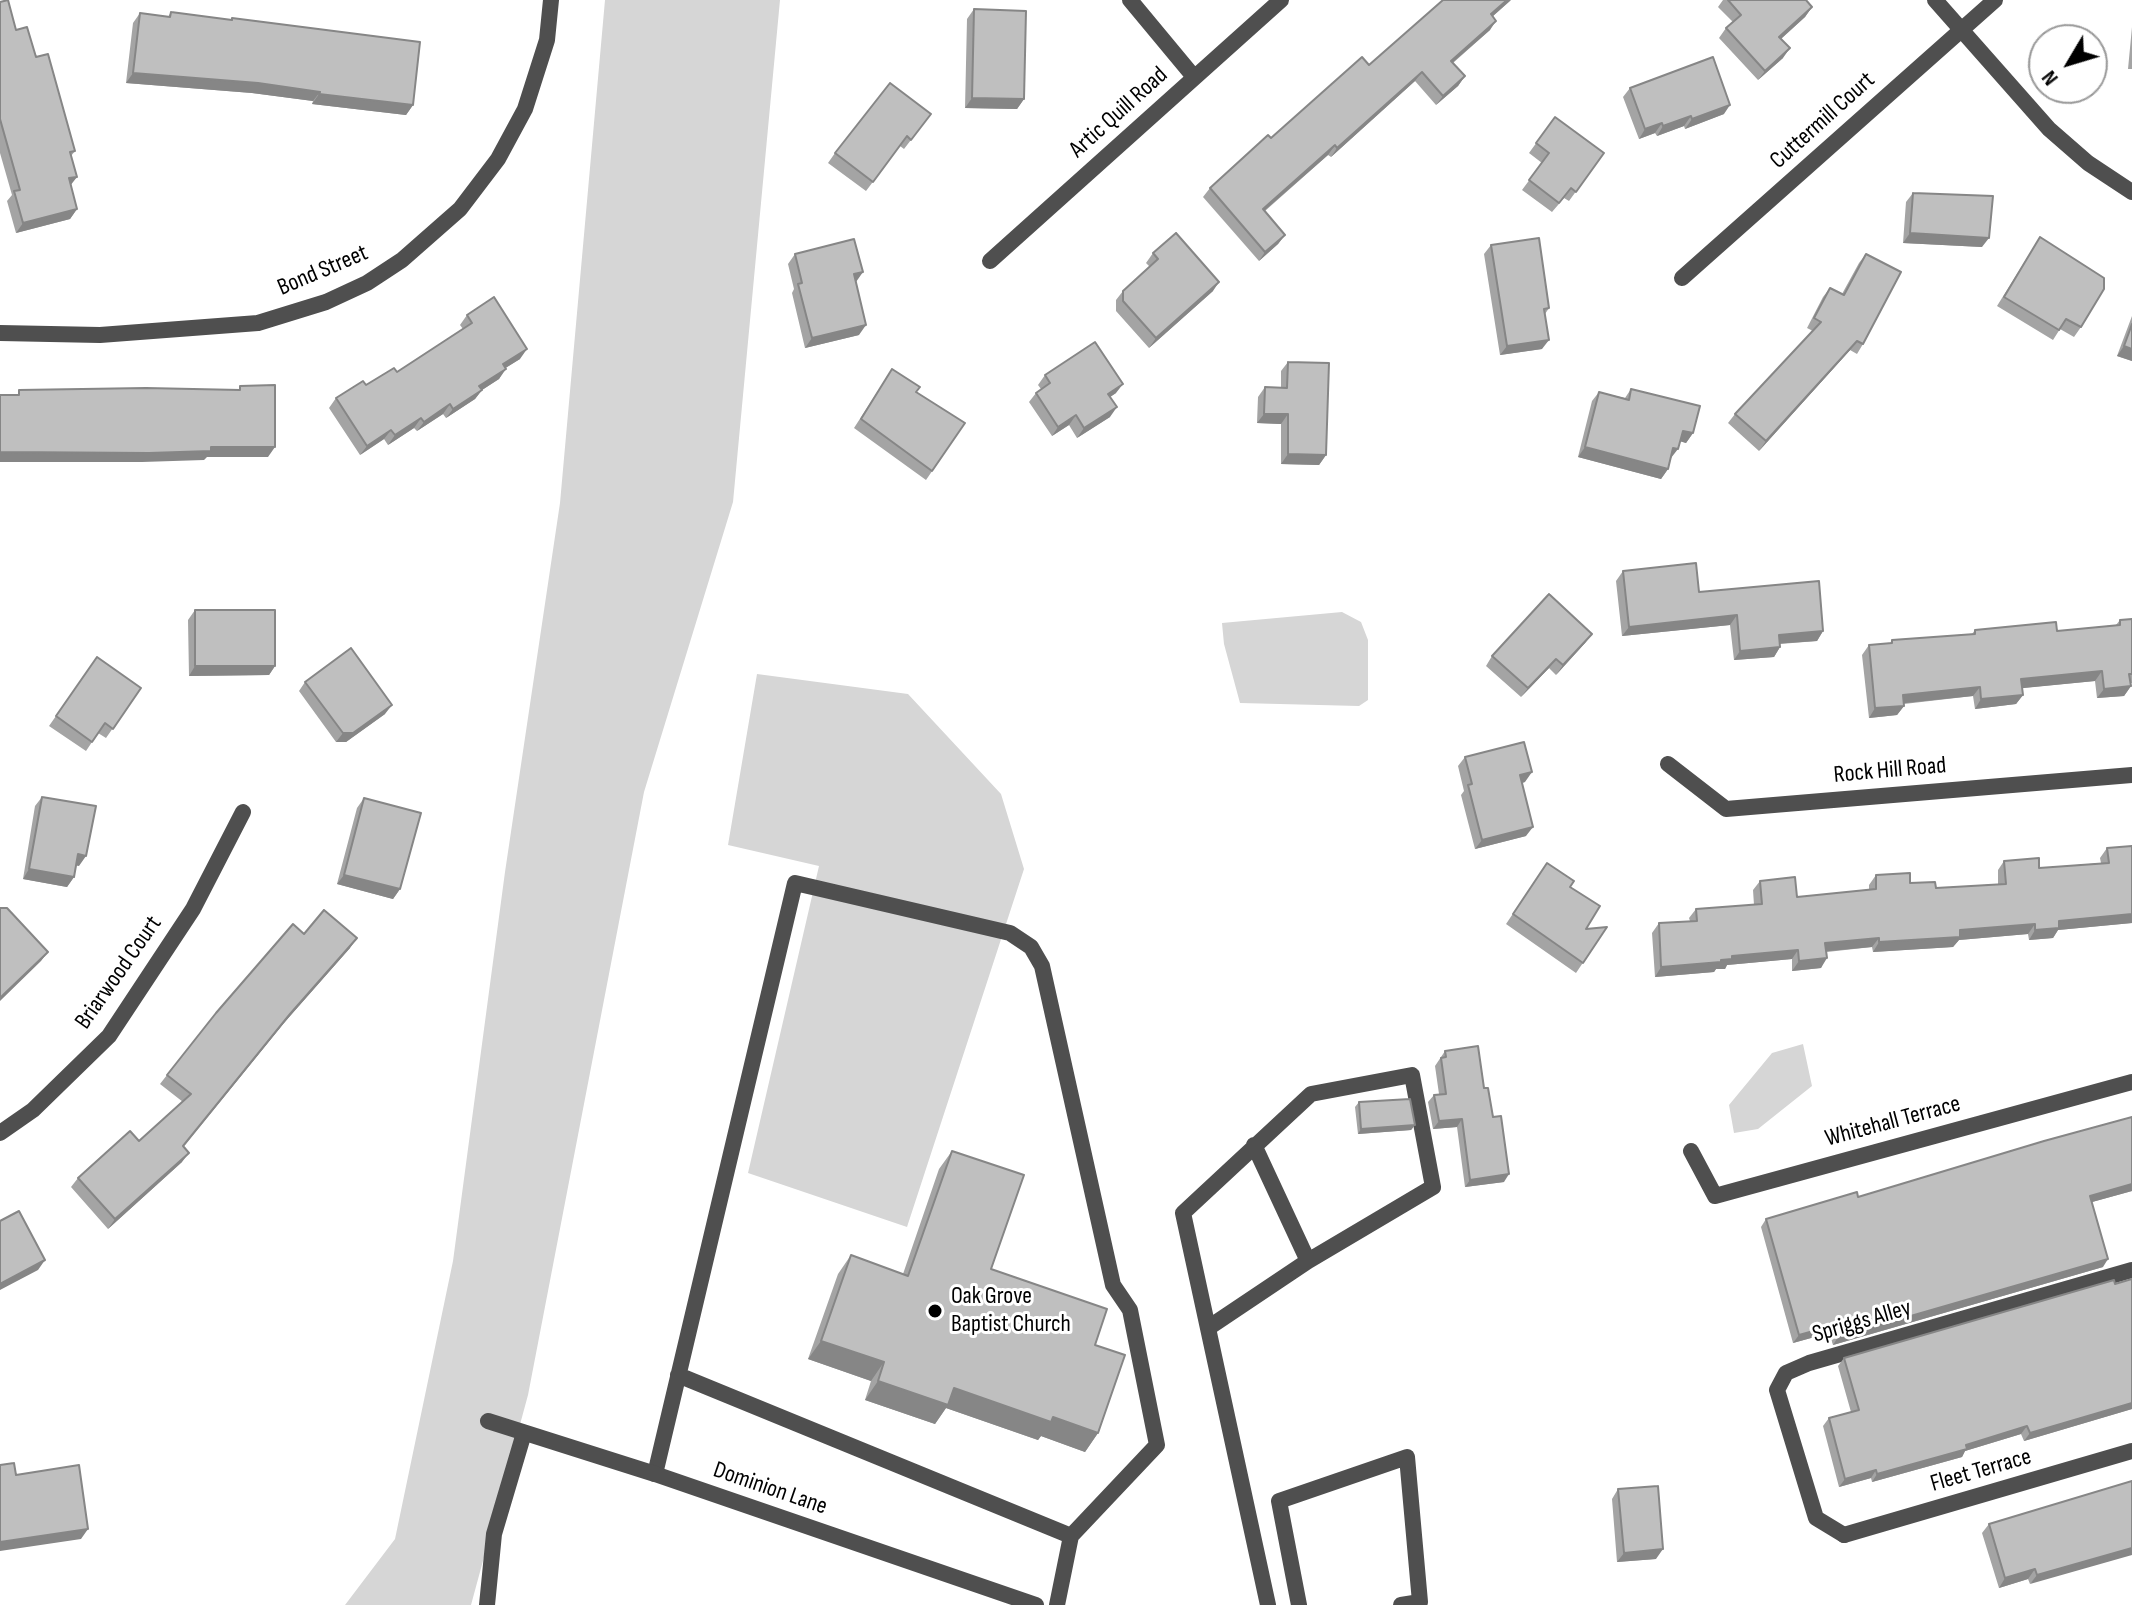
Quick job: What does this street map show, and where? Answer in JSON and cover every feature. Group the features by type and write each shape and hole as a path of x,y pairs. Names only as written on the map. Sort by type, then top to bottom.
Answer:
{"street":[{"name":"Bond Street","path":"0,333 100,335 258,323 326,302 367,283 402,260 460,209 498,159 525,109 547,40 551,0"},
{"path":"1130,0 1194,77"},
{"name":"Artic Quill Road","path":"990,261 1281,0"},
{"path":"1935,0 2049,129 2088,163 2132,192"},
{"name":"Cuttermill Court","path":"1682,278 1995,0"},
{"name":"Rock Hill Road","path":"1668,764 1726,809 2132,775"},
{"name":"Briarwood Court","path":"0,1133 33,1110 109,1036 193,909 243,812"},
{"path":"655,1474 795,883 1010,933 1031,947 1042,966 1113,1285 1130,1310 1157,1445 1071,1536 1057,1605"},
{"path":"1208,1328 1308,1261 1433,1187 1412,1075 1311,1094 1183,1213 1268,1605"},
{"name":"Whitehall Terrace","path":"1691,1151 1715,1196 2132,1082"},
{"path":"1254,1145 1308,1261"},
{"name":"Spriggs Alley","path":"1844,1535 1816,1518 1777,1390 1786,1373 1809,1363 2132,1270"},
{"path":"678,1375 1071,1536"},
{"name":"Dominion Lane","path":"488,1421 655,1474 1036,1605"},
{"path":"487,1605 494,1534 524,1433"},
{"name":"Fleet Terrace","path":"1844,1535 2132,1451"},
{"path":"1299,1605 1279,1501 1407,1457 1420,1602 1401,1605"}],"shaded area":[{"path":"605,0 780,0 733,502 644,792 528,1395 471,1605 345,1605 395,1539 453,1261 505,872 560,503"},
{"path":"1342,612 1361,622 1368,640 1368,700 1359,706 1240,703 1224,644 1222,623"},
{"path":"757,674 908,694 1001,794 1024,869 907,1227 748,1173 819,866 728,845"},
{"path":"1803,1044 1812,1086 1758,1129 1734,1133 1729,1105 1772,1053"}],"building":[{"path":"8,0 16,30 27,27 36,57 48,54 75,151 70,152 77,177 69,178 77,209 23,223 14,191 20,190 0,119 0,2"},
{"path":"1443,0 1507,0 1491,14 1496,21 1451,61 1465,76 1443,96 1422,72 1263,209 1285,235 1265,252 1210,188 1362,57 1369,65"},
{"path":"1728,0 1806,0 1812,7 1779,37 1790,48 1765,71 1726,28 1741,15"},
{"path":"974,9 1026,11 1024,99 972,98"},
{"path":"171,12 420,42 413,105 258,83 133,73 140,13 170,17"},
{"path":"1713,57 1730,105 1692,119 1691,116 1645,129 1630,88"},
{"path":"890,83 931,114 911,140 907,136 873,182 835,153"},
{"path":"1555,117 1604,153 1576,192 1571,188 1559,203 1529,180 1549,153 1536,143"},
{"path":"1913,193 1993,196 1989,238 1910,233"},
{"path":"1176,233 1219,282 1156,338 1123,301 1123,291 1158,259 1153,253"},
{"path":"2040,237 2104,278 2104,289 2081,327 2066,319 2059,330 2004,297"},
{"path":"1539,238 1549,308 1544,309 1549,340 1507,346 1491,245"},
{"path":"854,239 863,272 854,274 866,325 812,338 798,284 802,283 795,254"},
{"path":"1866,254 1901,272 1863,344 1857,341 1766,441 1735,414 1821,322 1814,318 1830,288 1844,295"},
{"path":"494,297 527,349 503,364 506,369 479,386 482,390 453,409 450,404 424,422 421,418 395,435 391,430 367,446 336,398 363,381 366,385 394,368 397,372 472,323 467,315"},
{"path":"2132,324 2132,349 2124,346"},
{"path":"1095,342 1123,384 1108,394 1117,407 1084,428 1076,415 1058,427 1036,393 1050,383 1045,375"},
{"path":"1288,362 1329,363 1326,455 1288,454 1288,414 1264,414 1265,387 1287,388"},
{"path":"892,369 920,387 916,392 965,423 932,471 861,419"},
{"path":"275,385 275,447 211,447 211,451 149,453 0,452 0,395 19,395 19,390 240,390 240,386"},
{"path":"1631,389 1700,406 1693,433 1683,431 1678,449 1673,448 1668,469 1585,447 1599,392 1629,400"},
{"path":"1696,563 1699,592 1819,581 1823,631 1779,635 1780,647 1740,651 1737,615 1629,627 1623,571"},
{"path":"1549,594 1592,634 1563,665 1556,659 1528,688 1492,656"},
{"path":"195,610 275,610 275,666 195,666"},
{"path":"2132,619 2131,686 2104,689 2102,671 2021,679 2023,695 1981,699 1980,687 1903,695 1904,706 1875,708 1869,645 2056,622 2057,631 2120,625 2120,620"},
{"path":"351,648 392,705 353,733 343,733 305,682"},
{"path":"97,657 141,688 113,729 105,723 92,742 56,716"},
{"path":"1524,742 1532,772 1520,775 1533,827 1482,840 1468,785 1472,784 1465,757"},
{"path":"42,797 96,806 86,856 78,854 74,877 29,869"},
{"path":"364,798 421,813 400,889 344,875"},
{"path":"2132,846 2132,914 2059,921 2059,928 2035,930 2035,924 1960,930 1960,937 1879,942 1879,938 1825,943 1827,958 1799,961 1798,950 1732,956 1732,959 1721,962 1661,967 1659,923 1697,921 1696,909 1762,904 1760,881 1795,877 1797,897 1876,889 1876,875 1910,873 1910,883 1935,882 1936,888 2006,884 2004,861 2039,858 2039,868 2109,863 2107,848"},
{"path":"1547,863 1574,881 1570,887 1600,906 1586,929 1607,927 1583,963 1513,914"},
{"path":"0,908 7,908 48,952 0,998"},
{"path":"324,910 357,938 290,1014 183,1146 189,1153 115,1219 78,1178 130,1131 139,1141 191,1094 167,1075 293,924 304,934"},
{"path":"1478,1046 1484,1088 1488,1088 1493,1117 1501,1116 1509,1174 1470,1180 1462,1119 1439,1121 1434,1095 1446,1094 1441,1058 1446,1057 1445,1051"},
{"path":"1410,1099 1415,1125 1361,1129 1359,1102"},
{"path":"2132,1117 2132,1184 2090,1196 2108,1259 1838,1337 1835,1325 1799,1335 1766,1219 1857,1192 1858,1197"},
{"name":"Oak Grove Baptist Church","path":"952,1151 1024,1175 991,1269 1107,1309 1095,1345 1125,1355 1098,1433 1053,1417 1051,1422 954,1388 948,1405 878,1381 884,1362 821,1341 851,1255 908,1276"},
{"path":"19,1211 45,1260 0,1284 0,1221"},
{"path":"2132,1279 2132,1403 2030,1433 2027,1426 1966,1445 1967,1449 1877,1474 1876,1470 1845,1479 1829,1418 1859,1410 1844,1358 2114,1280 2115,1284"},
{"path":"14,1463 16,1475 79,1465 88,1529 0,1542 0,1465"},
{"path":"2132,1481 2132,1548 2037,1575 2035,1569 2005,1578 1989,1524"},
{"path":"1658,1486 1663,1549 1624,1553 1618,1489"}],"place":[{"name":"Oak Grove Baptist Church","path":"935,1311"}]}
